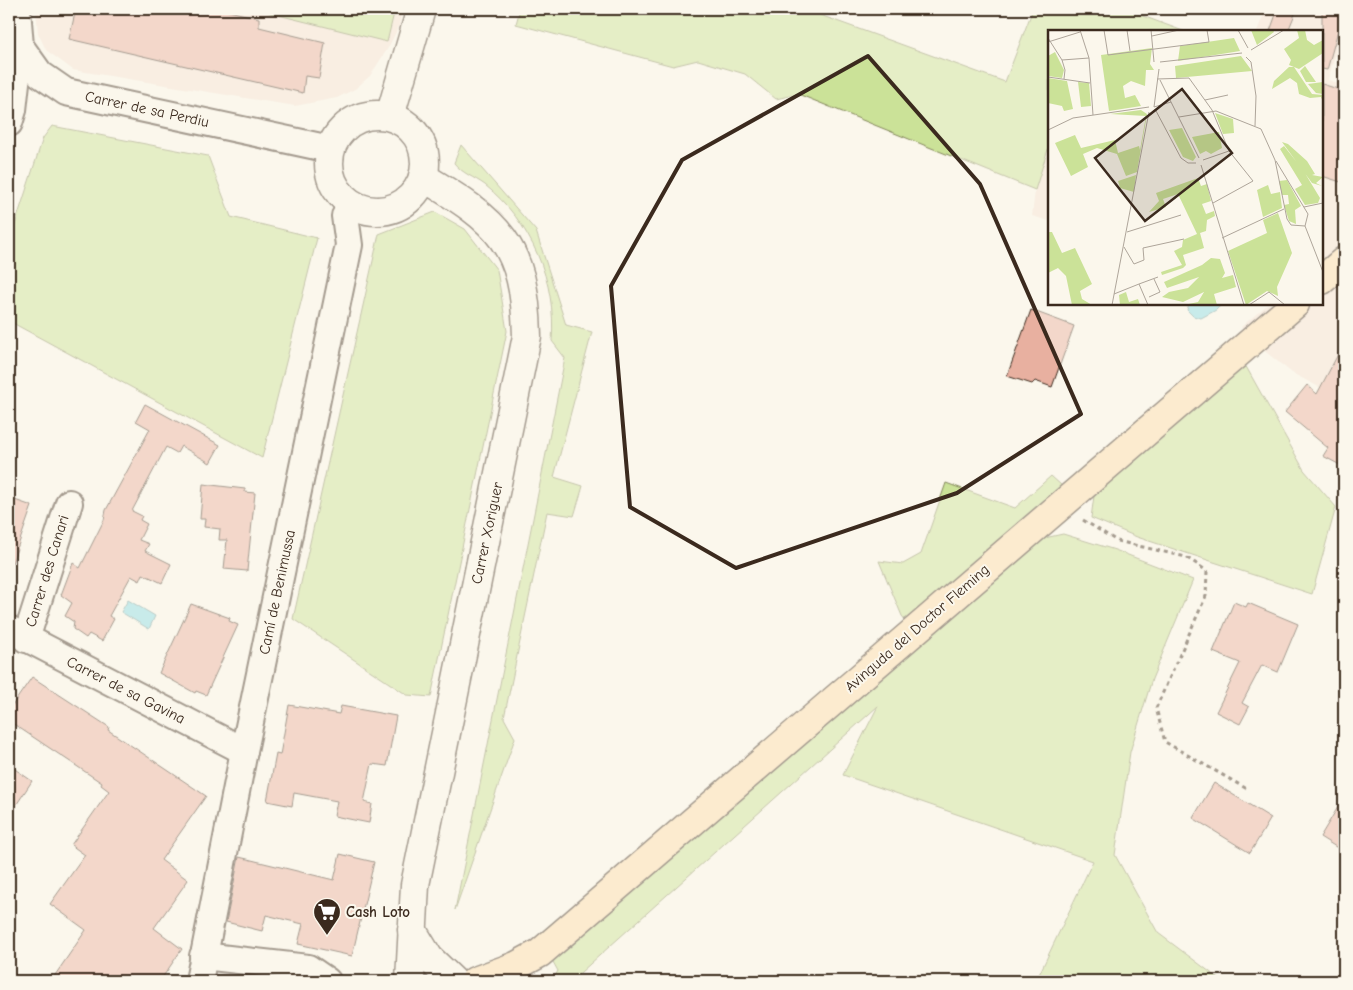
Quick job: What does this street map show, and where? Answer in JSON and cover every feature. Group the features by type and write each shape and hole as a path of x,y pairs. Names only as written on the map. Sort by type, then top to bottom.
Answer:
{"main road":[{"path":"1323,279 1344,261"},
{"name":"Avinguda del Doctor Fleming","path":"519,981 540,953 1294,305"},
{"name":"Avinguda del Doctor Fleming","path":"475,981 508,969 540,953"}],"street":[{"path":"11,116 20,46 17,9"},
{"path":"390,116 421,9"},
{"name":"Carrer de sa Perdiu","path":"20,46 40,74 66,92 330,149"},
{"path":"11,116 29,98 46,91 66,92"},
{"path":"365,115 390,116 412,129 424,152 423,177 412,196 395,208 373,211 353,205 337,190 328,170 330,149 343,127 357,119 365,115"},
{"name":"Carrer Xoriguer","path":"410,981 415,885 527,336 526,303 516,258 498,230 463,200 423,177"},
{"name":"Camí de Benimussa","path":"198,981 349,245 345,216 353,205"},
{"name":"Carrer des Canari","path":"17,634 69,503"},
{"name":"Carrer de sa Gavina","path":"17,634 244,750"},
{"path":"412,930 429,958 453,981"},
{"path":"203,956 308,968 327,981"}],"path":[{"path":"1059,506 1117,541 1186,557 1207,571 1206,596 1156,708 1164,742 1247,790"}],"highlighted area":[{"path":"868,56 980,184 1081,414 957,493 736,568 630,507 611,286 682,160"}],"shaded area":[{"path":"36,9 402,9 399,26 388,48 370,76 355,89 337,98 295,106 73,70 46,50 38,33"},
{"path":"1266,9 1344,9 1344,23 1328,80 1344,85 1344,400 1292,373 1262,349 1241,327 1267,305 1323,305 1323,30 1257,30"},
{"path":"1048,149 1048,221 1032,216 1035,190"}],"green space":[{"path":"254,9 395,9 387,42"},
{"path":"520,9 821,9 820,15 1005,82 1033,9 1124,9 1180,30 1048,30 1048,149 1035,190 798,94 776,99 745,74 698,60 673,66 516,24"},
{"path":"52,126 208,156 231,217 317,238 262,458 9,321 9,243 43,138"},
{"path":"461,145 536,231 566,325 592,332 554,477 583,486 574,516 547,512 504,718 515,738 455,910 565,358 552,341 550,297 538,255 516,217 501,200 485,185 465,173 454,163"},
{"path":"435,212 465,229 497,270 507,331 431,697 407,695 293,619 379,234"},
{"path":"1244,363 1304,470 1336,507 1312,594 1137,537 1091,518 1094,496"},
{"path":"1051,476 1062,486 907,622 902,616 879,561 903,564 921,554 946,483 1015,508"},
{"path":"1063,534 1115,550 1193,580 1152,679 1130,752 1115,855 1158,933 1222,981 1036,981 1093,861 843,775 878,706 571,981 552,981 558,971 552,960 1040,539"}],"water":[{"path":"1189,305 1221,305 1201,318 1193,316 1187,310"},
{"path":"128,600 155,616 149,629 121,612"}],"building":[{"path":"76,9 220,9 259,18 259,27 325,43 319,78 305,76 303,93 69,39"},
{"path":"1278,9 1297,9 1288,30 1270,30"},
{"path":"1322,9 1344,9 1327,70 1323,69"},
{"path":"1323,84 1344,91 1344,183 1323,176"},
{"path":"1031,310 1074,326 1052,387 1035,381 1032,384 1007,376"},
{"path":"1344,343 1344,467 1323,456 1328,448 1285,412 1307,385 1317,394"},
{"path":"145,404 220,445 210,463 181,446 177,453 166,447 132,511 142,516 140,520 147,524 139,540 149,544 145,551 171,564 162,583 143,574 140,581 131,576 109,616 114,619 102,641 89,634 86,638 73,629 74,622 65,616 72,603 61,595 73,563 80,568 104,520 106,510 150,429 136,421"},
{"path":"203,484 245,489 245,492 255,493 247,571 224,569 227,540 219,540 220,529 204,527 205,519 200,519"},
{"path":"9,498 32,506 12,563 9,563"},
{"path":"1234,602 1246,607 1248,603 1298,624 1278,672 1262,665 1242,703 1249,707 1240,724 1216,712 1240,663 1213,652"},
{"path":"191,604 230,618 229,621 238,625 206,695 196,691 195,693 159,673"},
{"path":"32,677 109,727 108,730 206,796 161,860 188,880 154,928 182,949 160,981 51,981 86,930 50,904 85,855 71,845 109,791 101,785 102,783 9,721 9,710"},
{"path":"289,705 339,714 341,706 396,716 387,766 372,764 364,802 372,804 369,823 334,816 337,801 294,793 292,806 267,801 276,754 280,755"},
{"path":"9,765 32,781 9,816"},
{"path":"1214,783 1271,818 1250,853 1193,818"},
{"path":"1344,797 1344,852 1320,837"},
{"path":"340,854 374,862 352,956 298,944 303,924 266,915 262,931 226,922 239,857 334,880"}],"place":[{"name":"Cash Loto","path":"327,936"}]}
